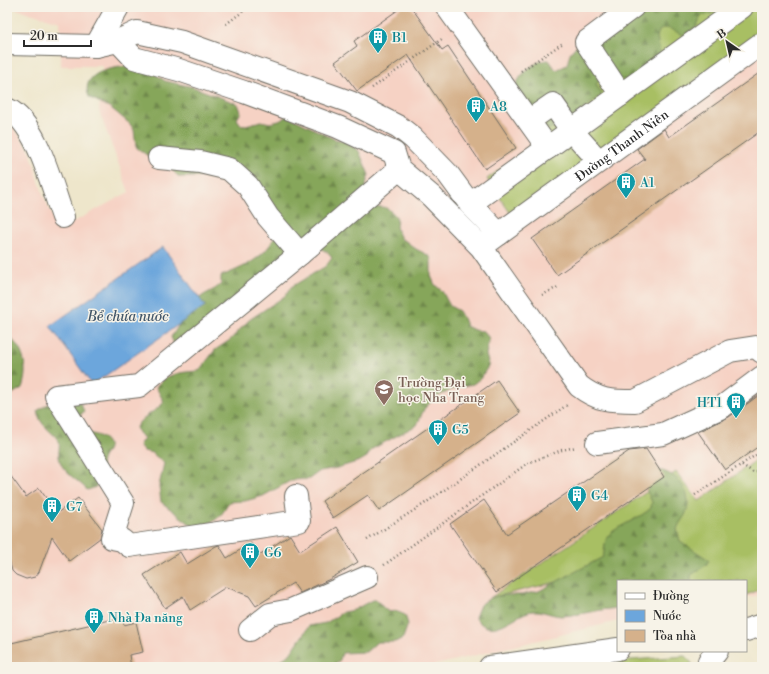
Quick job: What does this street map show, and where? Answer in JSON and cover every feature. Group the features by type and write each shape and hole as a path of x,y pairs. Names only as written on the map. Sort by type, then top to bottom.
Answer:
{"main road":[{"path":"96,46 118,7"},
{"path":"447,7 530,120 548,148"},
{"path":"621,95 586,42 633,7"},
{"path":"470,204 742,7"},
{"path":"7,44 96,46 118,41 137,32 182,42 358,97 399,126 413,138 448,174 470,204 499,234"},
{"path":"118,41 134,58 179,70 338,127 396,161 481,247 579,386 593,397 620,401 635,401 730,351 756,346 762,352"},
{"name":"Đường Thanh Niên","path":"481,247 762,43"},
{"path":"338,127 358,97"},
{"path":"530,120 553,104 572,131 600,161"},
{"path":"7,109 24,121 34,136 63,217"},
{"path":"296,496 299,521 129,546 122,540 112,538 123,503 56,396 139,386 300,254 396,161 413,138"},
{"path":"159,158 200,162 229,169 248,186 268,217 300,254"},
{"path":"597,443 663,434 722,407 762,377"},
{"path":"250,630 270,614 291,610 367,577"},
{"path":"493,666 617,649"},
{"path":"708,667 709,661 716,652"},
{"path":"493,666 538,667"}],"path":[{"path":"226,24 249,7"},
{"path":"358,97 442,38"},
{"path":"503,83 567,40"},
{"path":"367,540 566,407 579,386"},
{"path":"367,577 528,463 562,450 597,443"},
{"path":"695,495 762,451"},
{"path":"742,465 753,472 762,472"}],"shaded area":[{"name":"Trường Đại học Nha Trang","path":"10,7 762,7 762,595 747,597 747,580 617,580 617,621 427,667 7,667 7,118 30,151 43,195 59,230 129,192 99,111 103,66 61,66 60,22"}],"green space":[{"path":"653,7 731,7 707,15 701,15 697,26 684,35 668,28 662,29 659,31 657,37 661,57 643,80 600,79 596,84 602,95 560,126 547,129 515,87 520,77 538,62 549,60 556,70 567,65 570,53 575,47 652,10"},
{"path":"657,7 762,7 762,42 513,217 487,179 531,146 580,64"},
{"path":"132,66 157,75 165,81 193,87 238,104 241,112 237,119 242,126 261,121 270,123 279,121 288,116 334,139 344,141 359,151 369,175 366,184 366,202 373,207 387,208 397,218 396,227 401,239 431,258 431,276 435,285 442,291 450,306 459,311 466,326 474,330 483,331 489,338 486,355 489,365 480,379 473,384 458,387 436,397 424,409 417,425 372,449 367,457 360,461 337,468 320,471 309,479 292,480 263,496 245,501 229,502 219,517 206,524 194,527 161,502 159,486 164,463 152,453 144,451 139,445 144,438 138,433 136,427 142,419 164,402 156,387 160,382 175,374 199,371 215,350 230,340 249,320 286,295 291,287 326,266 332,258 327,252 320,248 174,344 171,337 192,305 203,295 221,284 221,276 253,261 267,249 276,234 234,186 211,177 179,177 168,166 148,156 136,147 134,130 130,124 111,108 89,97 87,89 93,76 107,70"},
{"path":"7,335 18,346 21,352 24,359 25,373 22,388 7,397"},
{"path":"75,400 81,404 84,411 80,416 87,433 101,437 107,442 108,445 102,460 100,482 94,488 87,490 63,468 59,457 59,441 43,424 37,411 51,402"},
{"path":"762,456 762,589 747,595 747,580 617,580 606,570 490,598 676,472 699,501"},
{"path":"657,470 664,471 676,478 685,489 688,503 685,515 677,529 680,541 709,560 706,565 691,575 691,580 617,580 617,608 563,616 533,611 496,627 489,627 482,624 475,617 480,605 490,598 501,595 522,595 539,591 603,557 608,536 621,526 651,508 652,502 646,489"},
{"path":"372,600 377,600 387,611 396,611 405,615 408,624 403,638 395,642 377,642 366,652 342,653 340,660 333,666 315,663 308,667 266,667 273,665 290,654 309,626 326,623 343,612 354,610"},
{"path":"685,656 692,663 691,667 616,667 617,661"}],"water":[{"name":"Bể chứa nước","path":"163,247 205,306 92,385 50,326"}],"building":[{"path":"402,7 411,7 442,50 448,46 516,148 485,169 408,55 357,91 335,62 357,46 354,41"},
{"name":"A1","path":"762,71 762,130 557,275 532,239 645,159 637,149 664,129 669,137"},
{"name":"G5","path":"497,380 520,413 379,511 368,495 333,518 322,501"},
{"name":"HT1","path":"762,393 762,444 725,470 698,432 729,417"},
{"name":"G4","path":"646,449 664,477 497,592 450,524 484,500 507,534 629,451"},
{"name":"G7","path":"7,471 26,497 39,488 57,513 78,498 102,529 100,538 69,561 52,537 39,572 35,577 26,579 16,575 12,571 7,551"},
{"name":"G6","path":"337,527 358,562 330,579 300,593 293,583 256,606 249,596 226,587 190,610 183,596 165,608 144,575 180,552 187,564 219,545 227,558 251,543 259,555 290,535 300,551"},
{"name":"Nhà Đa năng","path":"122,617 124,625 136,622 143,652 129,655 131,667 7,667 7,644"}],"place":[{"name":"B1","path":"378,54"},
{"name":"A8","path":"476,123"},
{"name":"A1","path":"626,199"},
{"name":"Trường Đại học Nha Trang","path":"384,406"},
{"name":"HT1","path":"736,419"},
{"name":"G5","path":"438,446"},
{"name":"G4","path":"577,512"},
{"name":"G7","path":"52,523"},
{"name":"G6","path":"250,569"},
{"name":"Nhà Đa năng","path":"94,634"}]}
